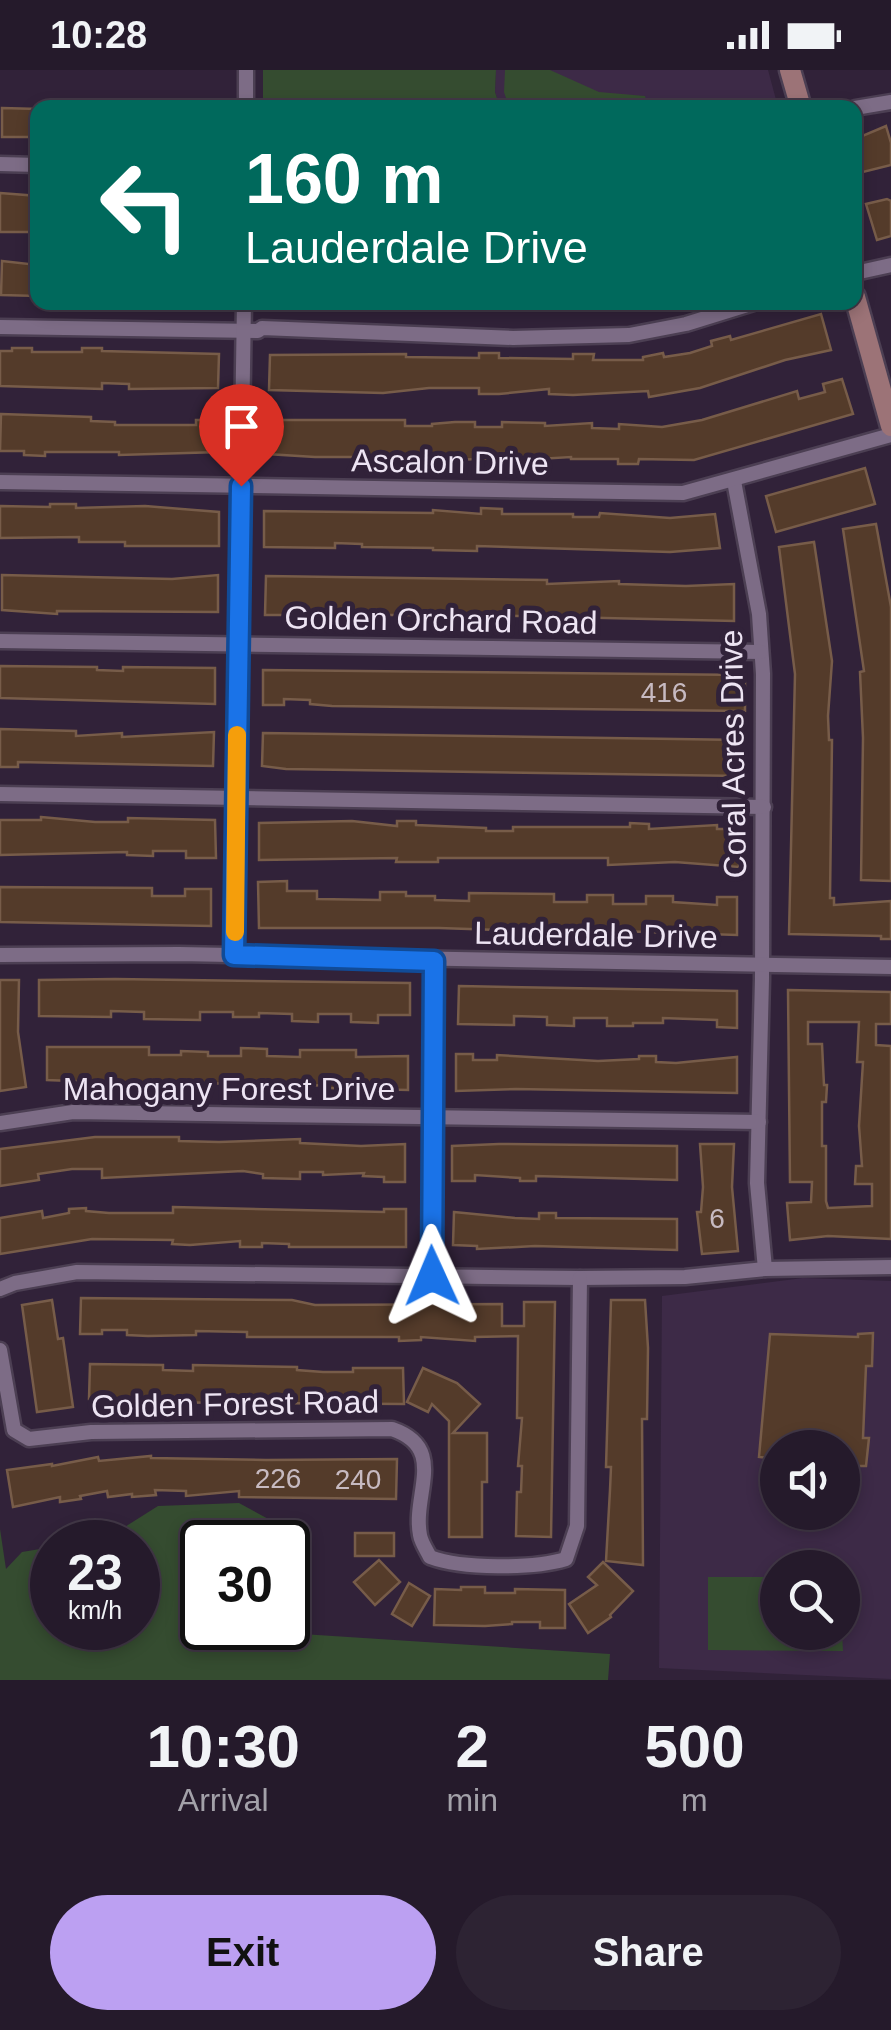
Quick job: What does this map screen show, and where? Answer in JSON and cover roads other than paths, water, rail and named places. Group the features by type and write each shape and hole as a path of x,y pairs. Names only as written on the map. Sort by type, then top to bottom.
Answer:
{"street":[{"path":"246,70 246,100"},
{"path":"790,70 799,100"},
{"path":"862,107 891,102"},
{"path":"0,164 30,165"},
{"path":"862,272 891,266"},
{"path":"234,955 244,310"},
{"path":"0,327 262,328 513,338 630,335 732,310"},
{"path":"859,310 891,426"},
{"name":"Ascalon Drive","path":"0,482 683,492 891,435"},
{"name":"Coral Acres Drive","path":"734,481 759,614 761,652 764,808 757,1183 765,1269"},
{"name":"Golden Orchard Road","path":"0,641 761,652"},
{"path":"0,794 764,808"},
{"name":"Lauderdale Drive","path":"0,955 891,966"},
{"path":"432,1276 434,961"},
{"name":"Mahogany Forest Drive","path":"0,1123 72,1112 759,1122"},
{"path":"0,1290 15,1283 78,1272 685,1278 765,1269 891,1267"},
{"name":"Golden Forest Road","path":"0,1350 14,1430 29,1439 92,1432 392,1429 416,1439 423,1453 420,1534 430,1558 450,1565 549,1564 566,1559 577,1526 580,1278"}]}
